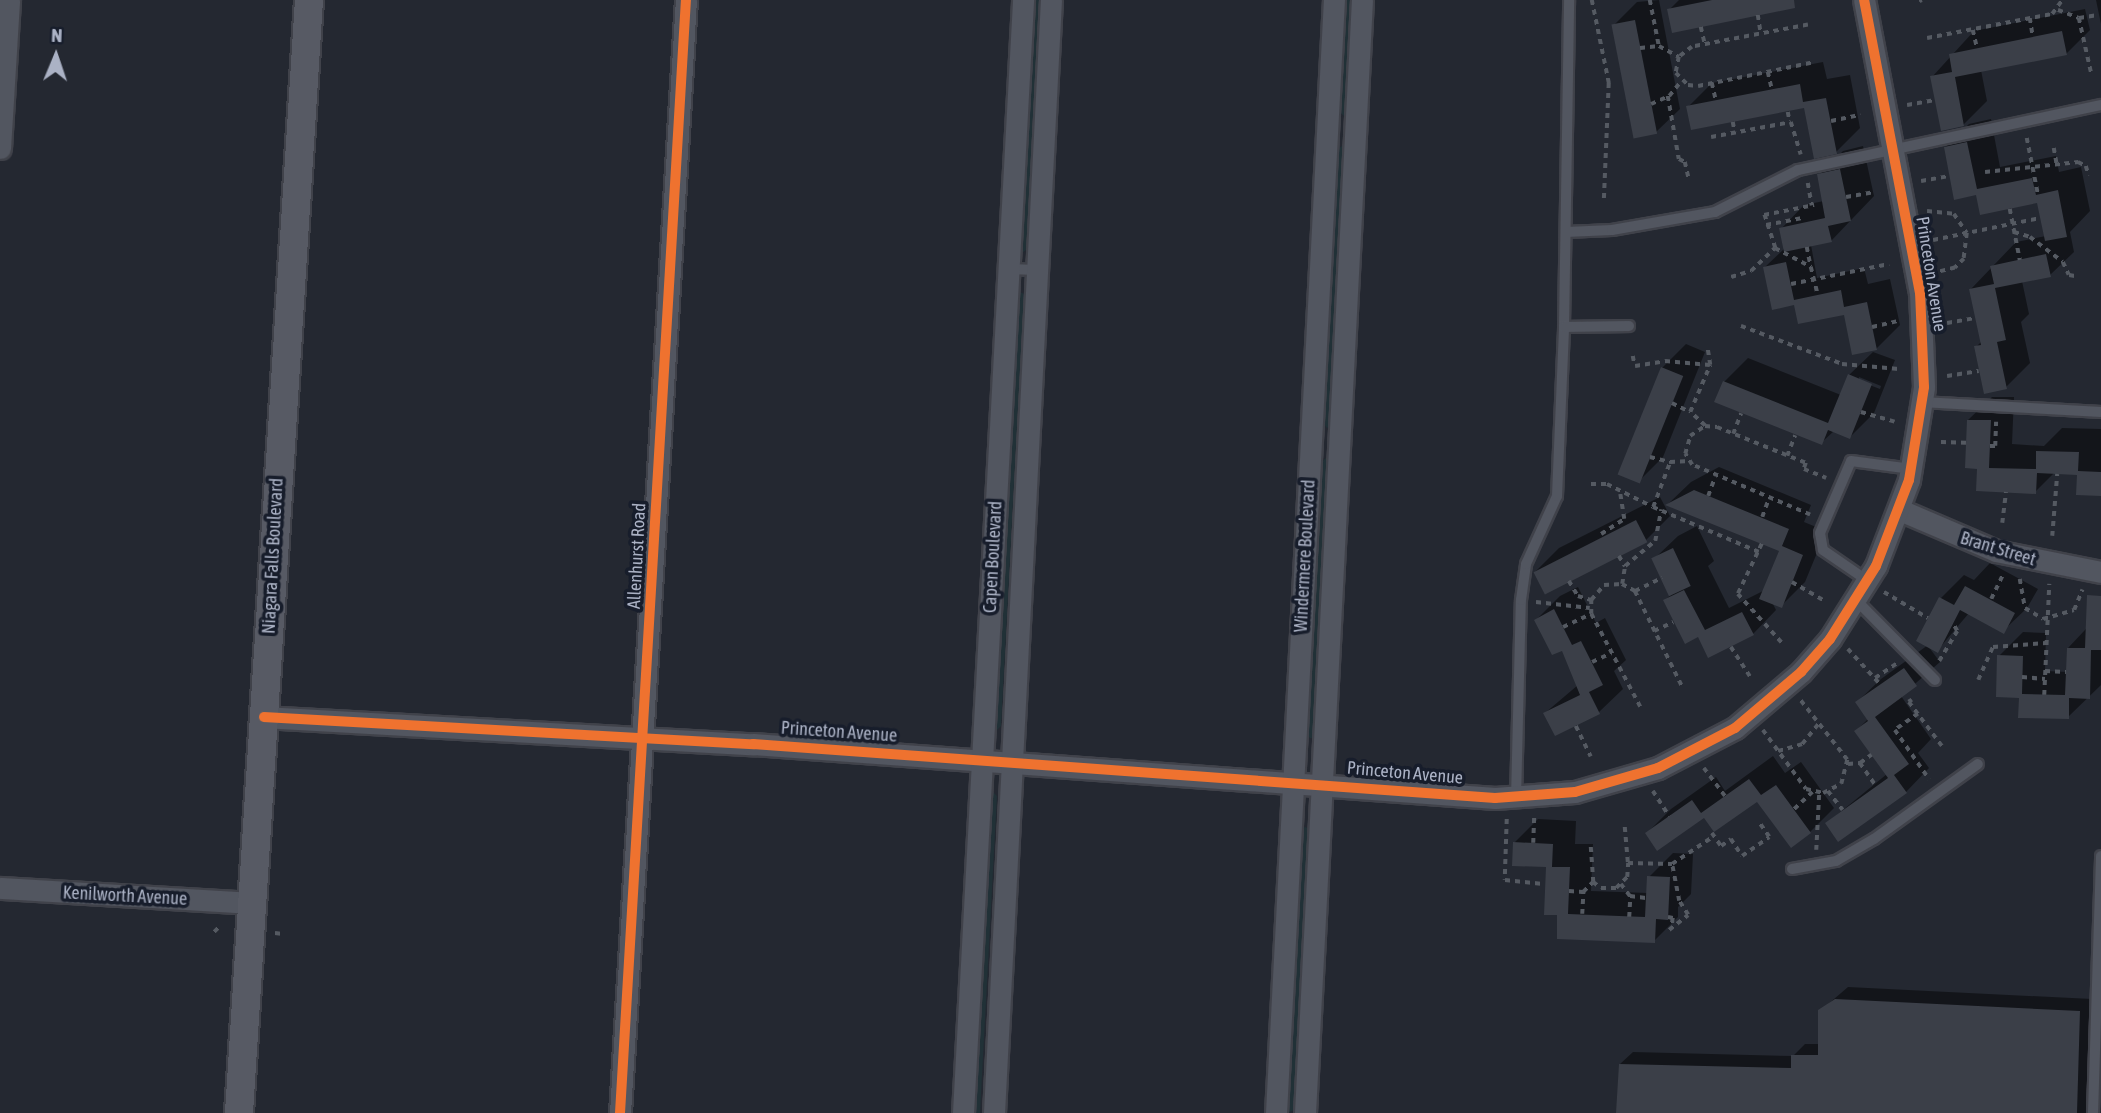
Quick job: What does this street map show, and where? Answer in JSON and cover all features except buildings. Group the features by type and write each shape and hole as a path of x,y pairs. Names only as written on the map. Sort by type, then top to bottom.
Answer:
{"main road":[{"name":"Niagara Falls Boulevard","path":"239,1113 309,0"}],"street":[{"path":"0,148 9,0"},
{"name":"Allenhurst Road","path":"620,1113 686,0"},
{"name":"Capen Boulevard","path":"963,1113 1023,0"},
{"name":"Capen Boulevard","path":"994,1113 1051,0"},
{"name":"Windermere Boulevard","path":"1305,1113 1322,783 1327,132 1334,0"},
{"name":"Windermere Boulevard","path":"1276,1113 1293,781 1355,133 1362,0"},
{"name":"Princeton Avenue","path":"264,717 644,737 1322,783 1511,809 1617,782 1697,750 1735,728 1801,672 1857,601 1876,586 1911,470 1922,402 1920,293 1864,0"},
{"name":"Brant Street","path":"1900,510 1996,551 2101,572"},
{"name":"Kenilworth Avenue","path":"0,888 251,903"}],"lane":[{"path":"1511,809 1521,600 1526,564 1557,496 1564,327 1569,0"},
{"path":"1566,232 1612,230 1715,212 1798,170 2101,105"},
{"path":"1327,132 1355,133"},
{"path":"1009,269 1037,270"},
{"path":"1564,327 1629,326"},
{"path":"1922,402 2101,412"},
{"path":"1876,586 1823,550 1820,533 1851,461 1911,470"},
{"path":"1857,601 1935,680"},
{"path":"1792,869 1836,861 1874,839 1978,764"},
{"path":"2092,1113 2101,856"}],"path":[{"path":"1592,0 1609,83 1604,200"},
{"path":"1650,0 1659,46"},
{"path":"2058,10 2062,0"},
{"path":"1927,38 2058,10 2079,18 2098,15"},
{"path":"1758,15 1761,34"},
{"path":"2030,18 2033,37"},
{"path":"2079,18 2091,76"},
{"path":"1808,25 1684,50 1679,57 1676,73 1681,81 1688,85 1712,83 1815,62"},
{"path":"1701,27 1705,45"},
{"path":"1973,30 1977,48"},
{"path":"1640,48 1659,46 1679,57"},
{"path":"1768,72 1772,90"},
{"path":"1651,104 1668,96 1681,81"},
{"path":"1712,83 1716,101"},
{"path":"1668,96 1679,159 1685,162 1689,180"},
{"path":"1907,105 1934,100"},
{"path":"1788,113 1790,122"},
{"path":"1831,121 1860,115"},
{"path":"1733,122 1735,132"},
{"path":"1712,136 1790,122 1795,125 1802,159"},
{"path":"2022,133 2027,137 2038,194"},
{"path":"2054,148 2057,165"},
{"path":"1985,172 2015,166 2033,169 2082,163 2089,176"},
{"path":"1921,181 1949,176"},
{"path":"1807,180 1813,205 1764,215 1774,248 1811,267"},
{"path":"1846,197 1875,192"},
{"path":"2010,209 2020,260"},
{"path":"1927,211 1954,214 1967,233 1964,259 1955,268 1939,272"},
{"path":"1766,225 1803,218"},
{"path":"1933,240 2040,218"},
{"path":"2014,232 2030,237 2063,262 2069,275 2075,276"},
{"path":"1807,247 1818,295"},
{"path":"1731,277 1758,267 1774,248"},
{"path":"1791,284 1889,264"},
{"path":"1947,323 1975,318"},
{"path":"1872,327 1898,321"},
{"path":"1741,326 1842,364 1899,369"},
{"path":"1690,412 1710,365 1707,347"},
{"path":"1633,356 1635,366 1665,361 1710,365"},
{"path":"1947,376 1979,371"},
{"path":"1672,403 1690,412 1705,426 1733,434 1787,456 1826,478"},
{"path":"1861,412 1895,422"},
{"path":"1733,434 1741,413"},
{"path":"1990,446 1995,446 1996,416"},
{"path":"1705,426 1690,436 1685,454 1690,461 1715,477 1811,516"},
{"path":"1787,456 1795,435"},
{"path":"1941,442 1966,443"},
{"path":"1650,457 1670,463 1690,461"},
{"path":"1653,507 1670,463"},
{"path":"2052,536 2057,474"},
{"path":"1708,496 1715,477"},
{"path":"1591,484 1607,484 1619,493 1759,552"},
{"path":"2002,523 2006,492"},
{"path":"1601,534 1625,519 1625,502 1619,493"},
{"path":"1762,517 1769,498"},
{"path":"1625,566 1655,541 1661,510"},
{"path":"1762,544 1738,594 1784,645"},
{"path":"1619,556 1625,566 1622,584"},
{"path":"1990,599 2003,574"},
{"path":"1635,592 1662,578"},
{"path":"2020,579 2025,608 2047,620 2074,610 2082,589"},
{"path":"1569,581 1578,596 1591,600"},
{"path":"1792,582 1823,600"},
{"path":"1640,707 1591,614 1591,600 1604,585 1622,584 1635,592 1682,686"},
{"path":"2044,695 2049,584"},
{"path":"1876,586 1928,618"},
{"path":"1529,601 1590,608"},
{"path":"1563,627 1591,614"},
{"path":"1654,631 1673,622"},
{"path":"1936,665 1956,631 1953,624"},
{"path":"1978,680 1993,647 2046,643"},
{"path":"1731,647 1750,676"},
{"path":"1846,648 1880,684"},
{"path":"1592,662 1612,653"},
{"path":"1875,678 1902,660"},
{"path":"2045,671 2066,672"},
{"path":"2022,677 2045,679"},
{"path":"1799,698 1848,764"},
{"path":"1912,700 1909,702 1942,746"},
{"path":"1918,714 1895,730 1929,779"},
{"path":"1778,751 1802,744 1819,723"},
{"path":"1576,726 1591,757"},
{"path":"1762,729 1803,786 1812,792 1828,791 1841,785 1848,764"},
{"path":"1848,764 1860,763 1871,755"},
{"path":"1860,763 1877,786"},
{"path":"1703,766 1725,796"},
{"path":"1652,789 1669,816"},
{"path":"1828,791 1843,810"},
{"path":"1794,809 1812,792"},
{"path":"1816,850 1819,793"},
{"path":"1511,809 1505,880 1541,884"},
{"path":"1533,843 1534,816"},
{"path":"1628,863 1672,864 1713,834 1721,846 1731,839 1742,856 1769,836 1760,824"},
{"path":"1593,882 1606,890 1621,884 1628,863 1625,827"},
{"path":"1583,914 1583,892 1593,882 1590,843"},
{"path":"1668,918 1673,918 1670,928 1688,915 1672,864"},
{"path":"1621,884 1630,896 1629,917"},
{"path":"1569,891 1583,892"},
{"path":"1630,896 1646,898"},
{"path":"275,933 283,934"}],"shaded area":[{"path":"1032,0 1040,0 1026,250 1022,253"},
{"path":"1343,0 1356,0 1344,116 1338,111"},
{"path":"1342,146 1346,148 1331,427 1327,428 1321,421 1335,151"},
{"path":"1018,291 1024,294 1001,726 997,730 993,726"},
{"path":"1326,458 1330,460 1314,738 1310,738 1304,732 1319,464"},
{"path":"993,792 997,796 980,1113 972,1113"},
{"path":"1300,829 1310,829 1297,1109 1287,1113"}],"cycle path":[{"path":"620,1113 686,0"},
{"path":"264,717 753,744 1495,798 1575,792 1658,768 1735,728 1801,672 1830,639 1876,566 1909,480 1924,387 1920,293 1864,0"}]}
